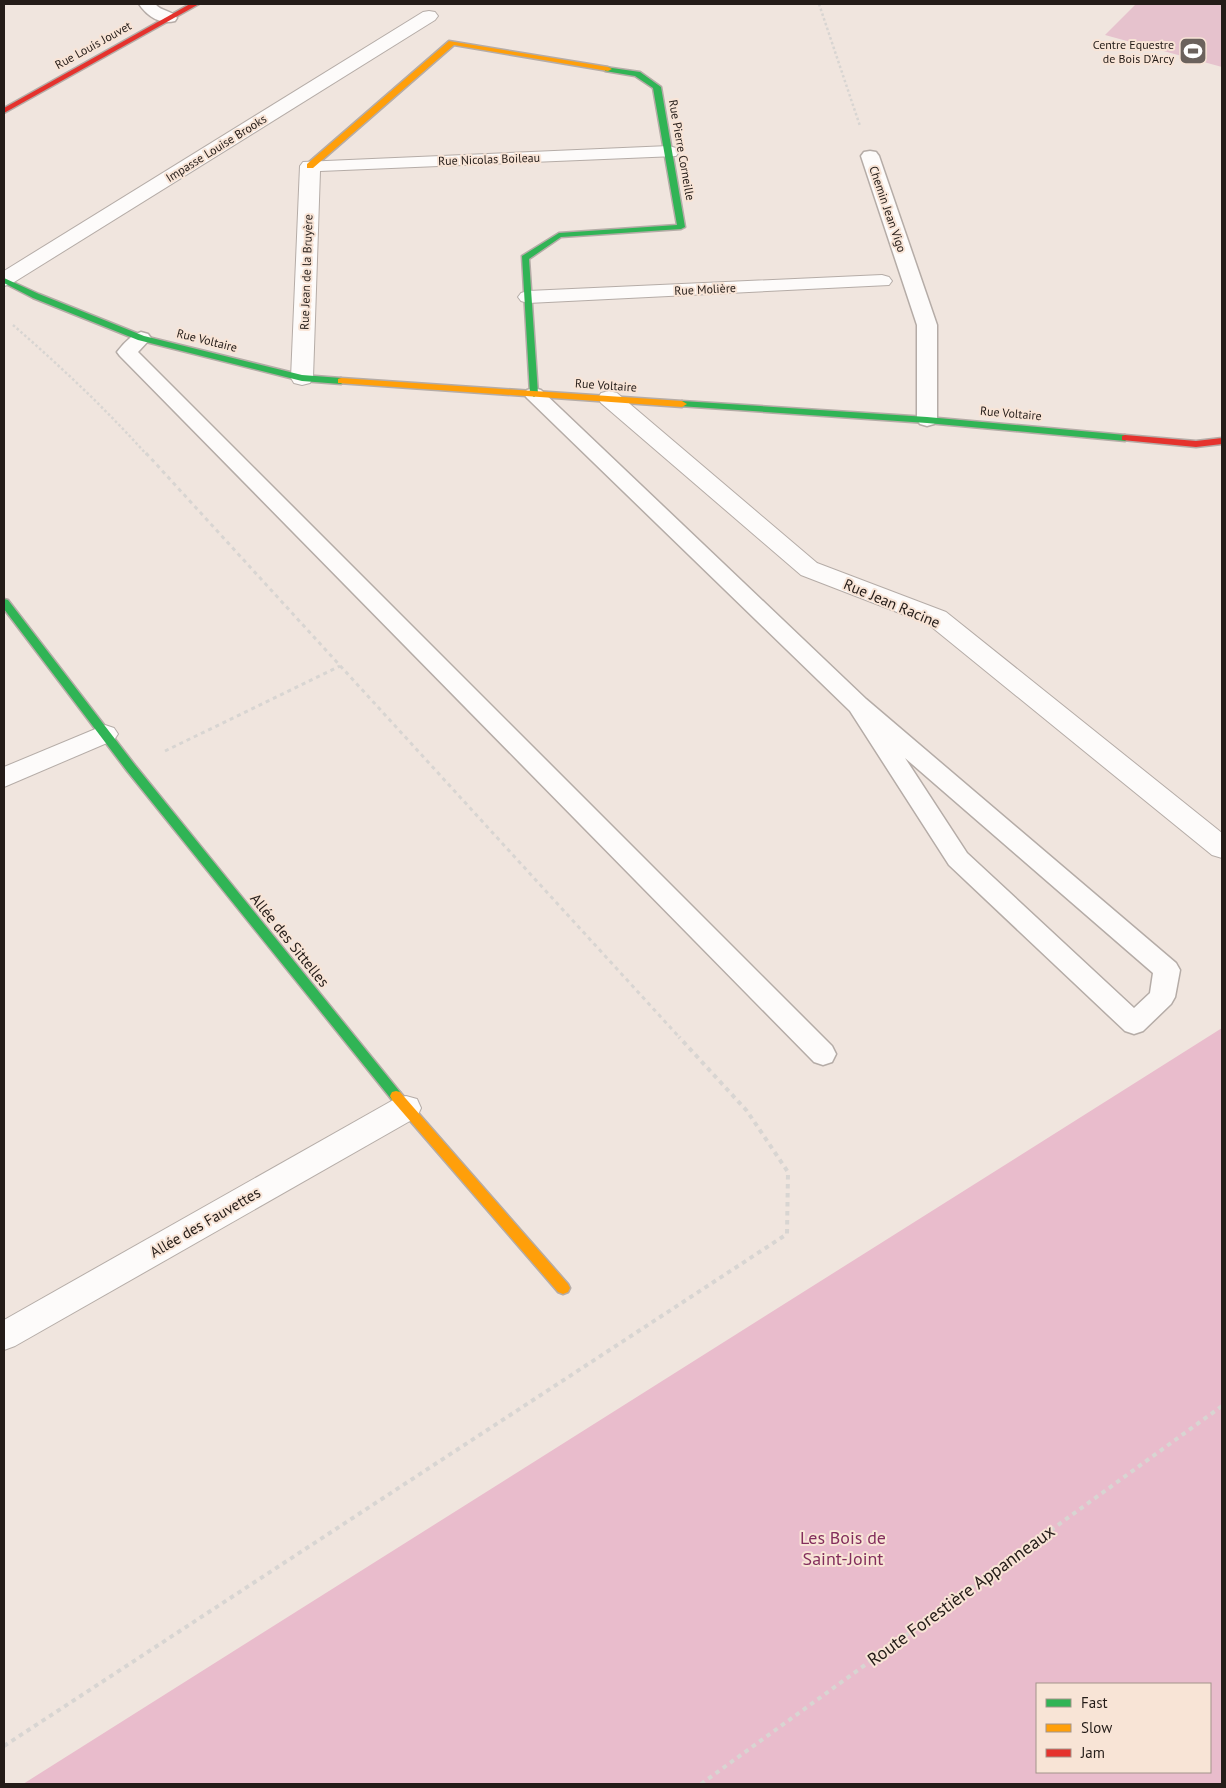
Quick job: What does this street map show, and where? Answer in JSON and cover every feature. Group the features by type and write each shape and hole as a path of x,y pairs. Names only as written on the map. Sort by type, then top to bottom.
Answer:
{"street":[{"name":"Rue Louis Jouvet","path":"4,111 196,4"},
{"name":"Impasse Louise Brooks","path":"4,280 429,16"},
{"name":"Rue Pierre Corneille","path":"310,166 452,43 637,74 657,87 682,227 559,235 525,258 534,394"},
{"name":"Rue Nicolas Boileau","path":"310,166 669,152"},
{"name":"Rue Jean de la Bruyère","path":"302,378 310,166"},
{"name":"Rue Voltaire","path":"4,280 36,296 141,338 302,378 927,420 1196,444 1222,441"},
{"name":"Rue Molière","path":"528,297 882,280"},
{"name":"Rue Jean Racine","path":"609,398 809,569 938,618 1222,848"},
{"name":"Allée des Sittelles","path":"4,602 131,768 406,1108 563,1288"},
{"path":"4,778 105,734"},
{"name":"Allée des Fauvettes","path":"4,1336 406,1108"}],"lane":[{"path":"147,4 154,13 169,18"},
{"name":"Chemin Jean Vigo","path":"870,156 928,325 927,420"},
{"path":"141,338 127,352 823,1054"},
{"path":"534,394 858,704 1167,970 1162,997 1134,1024 958,859 858,704"}],"path":[{"name":"Chemin Jean Vigo","path":"819,4 870,156"},
{"path":"131,768 340,666"},
{"name":"Route Forestière Appanneaux","path":"701,1784 1222,1406"}],"shaded area":[{"name":"Centre Equestre de Bois D'Arcy","path":"1136,4 1222,4 1222,67 1105,35"}],"green space":[{"name":"Les Bois de Saint-Joint","path":"1222,1028 1222,1784 23,1784"}],"traffic: fast":[{"path":"534,394 525,258 559,235 681,227 657,87 637,74 608,69"},
{"path":"4,280 36,296 141,338 302,378 341,381"},
{"path":"682,404 927,420 1125,438"},
{"path":"4,602 131,768 396,1096"}],"traffic: slow":[{"path":"310,166 452,43 608,69"},
{"path":"341,381 682,404"},
{"path":"396,1096 563,1288"}],"traffic: jam":[{"path":"4,111 195,4"},
{"path":"1125,438 1196,444 1222,441"}],"place":[{"name":"Centre Equestre de Bois D'Arcy","path":"1193,51"}]}
